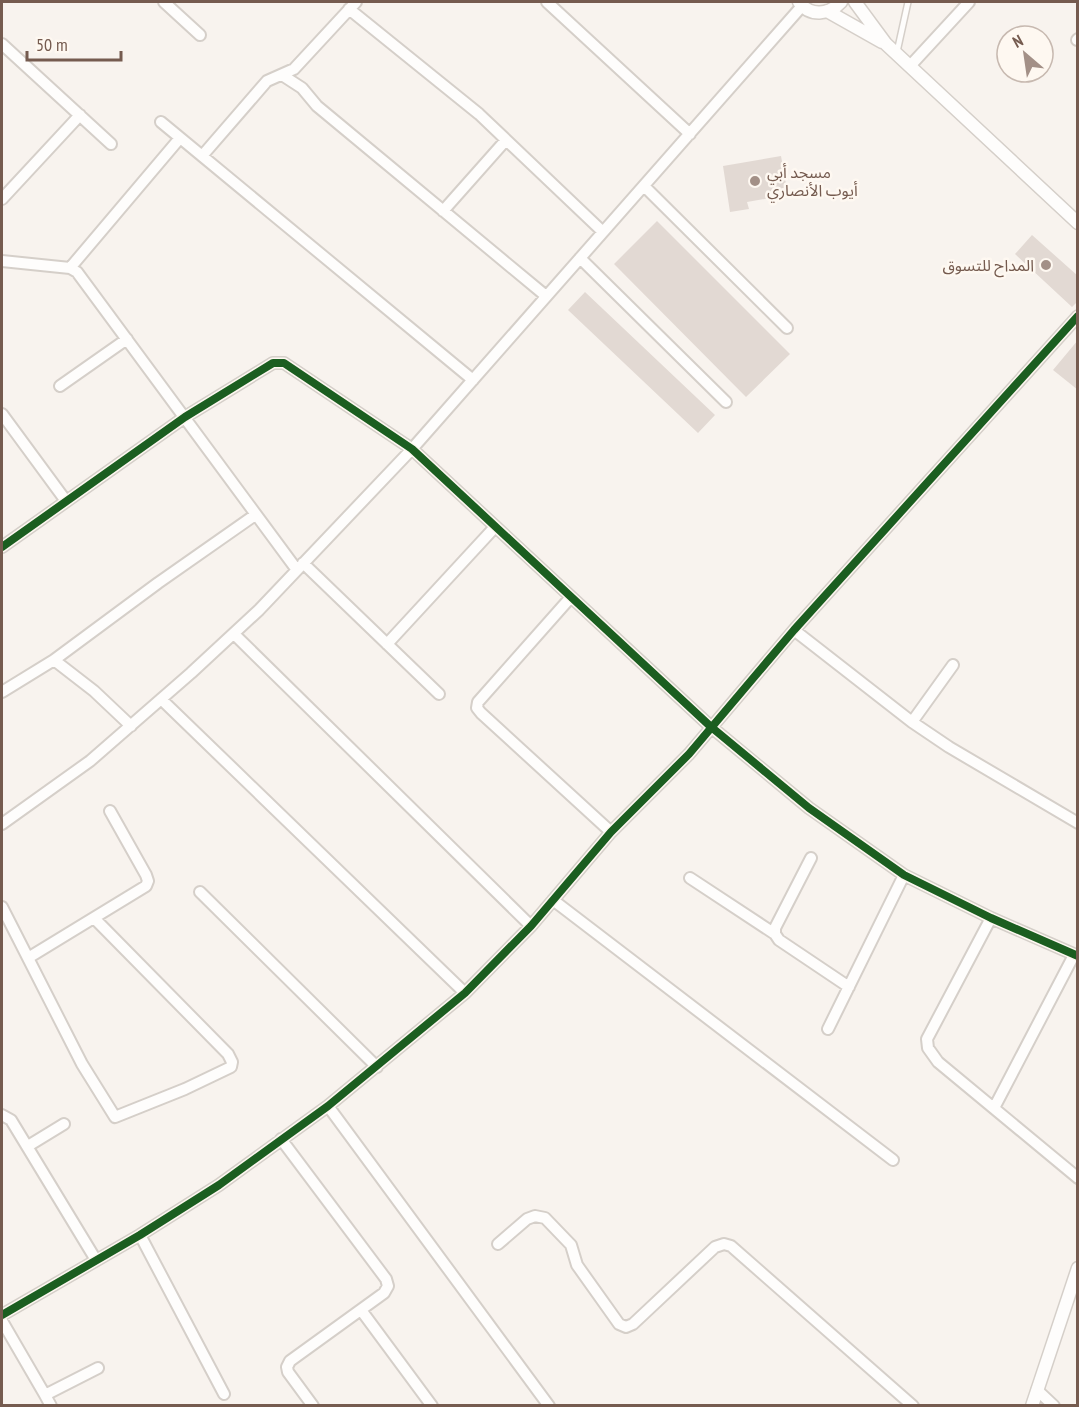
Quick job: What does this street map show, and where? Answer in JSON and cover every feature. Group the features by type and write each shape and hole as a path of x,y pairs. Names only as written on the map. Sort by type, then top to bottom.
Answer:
{"street":[{"path":"164,2 200,35"},
{"path":"547,2 690,134"},
{"path":"2,824 90,761 234,634 412,449 690,134 800,4 817,13 833,9 841,2"},
{"path":"855,2 886,44 1077,223"},
{"path":"910,66 969,2"},
{"path":"202,156 267,81 294,69 353,5 479,114 603,232"},
{"path":"827,11 886,44"},
{"path":"2,44 111,144"},
{"path":"2,62 10,52"},
{"path":"282,75 302,88 317,106 546,296"},
{"path":"2,199 80,116"},
{"path":"162,122 472,380"},
{"path":"70,268 180,138"},
{"path":"443,211 506,140"},
{"path":"644,186 787,328"},
{"path":"580,258 726,402"},
{"path":"2,261 70,268 77,272 255,515 300,566 439,694"},
{"path":"2,1315 140,1235 219,1185 328,1106 465,993 531,926 611,832 688,754 794,630 1077,316"},
{"path":"60,386 127,339"},
{"path":"2,547 185,417 273,363 284,363 412,449 710,726 809,807 904,875 1076,956 994,1108"},
{"path":"2,414 66,501"},
{"path":"2,692 54,660 255,515"},
{"path":"387,644 495,527"},
{"path":"571,597 478,702 477,708 611,832"},
{"path":"794,630 912,722 948,747 1077,823"},
{"path":"234,634 531,926"},
{"path":"54,660 94,691 131,726"},
{"path":"912,722 953,665"},
{"path":"161,699 465,993"},
{"path":"28,958 146,886 148,881 110,811"},
{"path":"775,934 775,928 811,858"},
{"path":"828,1029 904,875"},
{"path":"690,878 775,934 779,940 849,987"},
{"path":"200,892 377,1067"},
{"path":"553,900 892,1160"},
{"path":"2,907 82,1064 115,1117 185,1089 231,1067 232,1062 228,1054 94,918"},
{"path":"992,918 927,1039 928,1048 938,1062 1077,1178"},
{"path":"328,1106 549,1406"},
{"path":"2,1115 11,1120 28,1146 96,1260"},
{"path":"28,1146 64,1124"},
{"path":"281,1138 386,1279 388,1286 384,1293 290,1361 287,1367 288,1372 313,1406"},
{"path":"498,1244 527,1219 535,1216 544,1218 570,1245 577,1265 619,1324 626,1327 633,1324 715,1247 724,1244 731,1246 913,1406"},
{"path":"140,1235 224,1394"},
{"path":"1032,1406 1074,1295 1077,1268"},
{"path":"361,1310 432,1406"},
{"path":"2,1321 51,1406"},
{"path":"45,1395 98,1368"},
{"path":"1037,1390 1054,1406"}],"lane":[{"path":"897,54 908,2"}],"building":[{"name":"مسجد أبي أيوب الأنصاري","path":"781,156 788,195 747,202 749,209 730,212 723,166"},
{"path":"657,221 790,354 746,397 614,264"},
{"name":"المداح للتسوق","path":"1032,235 1078,276 1078,301 1072,307 1015,254"},
{"path":"585,292 715,415 698,433 568,310"},
{"path":"1078,340 1078,390 1053,370"}],"cycle path":[{"path":"2,1315 140,1235 219,1185 328,1106 465,993 531,926 611,832 689,754 794,630 1078,316"},
{"path":"2,547 185,417 273,363 284,363 412,449 710,726 809,808 904,875 991,918 1078,956"}],"place":[{"name":"مسجد أبي أيوب الأنصاري","path":"755,181"},
{"name":"المداح للتسوق","path":"1046,265"}]}
